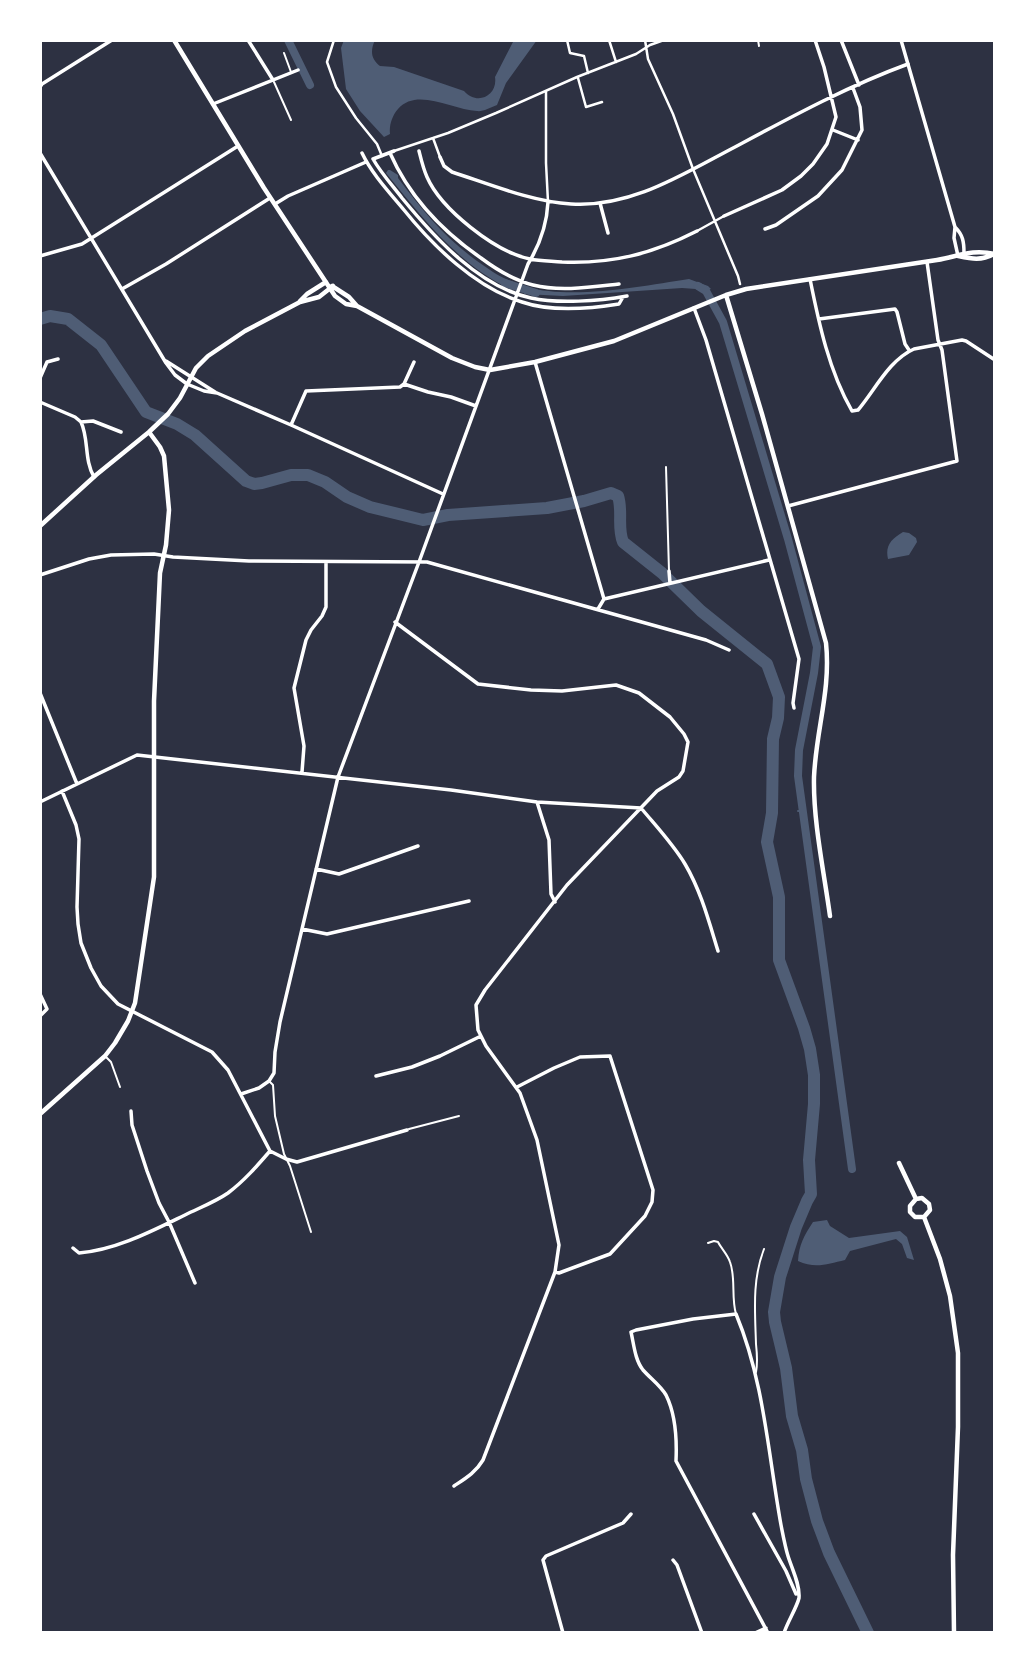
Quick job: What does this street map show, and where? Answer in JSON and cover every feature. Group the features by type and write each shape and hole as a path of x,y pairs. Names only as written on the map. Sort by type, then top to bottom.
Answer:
{"main road":[{"path":"173,40 270,198 338,299 357,306 452,358 475,367 490,370 535,362 614,341 741,291 926,262 964,253 980,251 994,254"},
{"path":"958,256 973,260 994,254"},
{"path":"300,302 326,282"},
{"path":"40,526 168,414 202,362 245,331 300,302 316,298 332,287"},
{"path":"726,295 759,402 821,625 827,657 827,682 814,781 830,916"},
{"path":"40,1114 105,1056 115,1043 132,1012 139,981 154,877 154,701 158,595 169,510 162,451 149,432"},
{"path":"899,1163 916,1199"},
{"path":"922,1198 929,1204 930,1210 924,1217 915,1217 910,1212 910,1206 916,1199 922,1198"},
{"path":"924,1217 950,1296 958,1353 953,1555 954,1633"}],"street":[{"path":"41,85 112,40"},
{"path":"248,40 273,81"},
{"path":"334,40 327,62 336,87 377,144 382,156"},
{"path":"567,40 570,54 584,56 588,73"},
{"path":"609,40 616,62"},
{"path":"645,40 648,59 673,114 714,221 727,246 740,284"},
{"path":"274,204 373,159 496,113 664,40"},
{"path":"416,144 427,178 465,224 519,256 531,260 583,263 609,261 651,251 782,190 802,176 820,154 827,144 836,117 815,40"},
{"path":"841,40 859,85"},
{"path":"901,40 956,227 961,233 964,253"},
{"path":"433,138 444,166 452,172 548,202 600,204 651,189 831,97 908,64"},
{"path":"213,104 298,70"},
{"path":"577,77 586,107 602,102"},
{"path":"765,229 776,225 818,196 841,171 862,130 860,107 853,87"},
{"path":"242,1094 270,1081 274,1073 280,1022 338,777 547,215 546,91"},
{"path":"833,130 858,140"},
{"path":"40,256 92,239 238,146"},
{"path":"392,152 405,181 442,228 502,273 521,283 553,288 619,284"},
{"path":"40,153 175,375 187,384 217,393"},
{"path":"362,153 366,162 432,238 496,285 531,298 558,302 625,297 619,304 568,308 515,300 491,288 440,250 432,238 373,159"},
{"path":"122,289 270,198"},
{"path":"600,204 608,233"},
{"path":"956,227 954,238 958,256"},
{"path":"788,506 957,461 926,262"},
{"path":"810,279 824,342 845,400 852,411 858,410 878,382 909,350 966,341 995,360"},
{"path":"694,308 799,659 794,708"},
{"path":"819,319 895,309 909,350"},
{"path":"421,350 424,343"},
{"path":"40,378 47,362 58,359"},
{"path":"164,359 217,393 444,495"},
{"path":"291,425 306,391 396,388 404,384 414,362"},
{"path":"535,362 604,599"},
{"path":"404,384 476,406"},
{"path":"40,402 81,422 94,477"},
{"path":"81,422 93,421 121,432"},
{"path":"40,575 103,556 146,554 173,558 249,561 427,562 706,640 730,650"},
{"path":"598,609 604,599 769,560"},
{"path":"302,773 304,746 294,688 306,640 326,607 326,563"},
{"path":"669,571 672,582"},
{"path":"395,622 478,684 562,691 616,685 639,693 670,717 688,742 684,771 657,791 567,885 477,1005 478,1030 486,1046 517,1087 537,1140 559,1245 555,1272 483,1460 479,1468 454,1486"},
{"path":"40,693 77,784"},
{"path":"40,802 137,755 537,802 641,808 690,872 718,951"},
{"path":"62,791 79,839 77,907 81,943 91,968 118,1004 212,1052 228,1070 270,1151 286,1159 297,1162 407,1130"},
{"path":"537,802 549,840 551,894 555,901"},
{"path":"316,869 338,874 418,846"},
{"path":"302,929 327,934 469,901"},
{"path":"40,994 47,1009 40,1016"},
{"path":"376,1076 412,1067 481,1036"},
{"path":"517,1087 580,1057 610,1056 653,1190 652,1202 645,1216 610,1254 559,1273 555,1272"},
{"path":"131,1111 132,1125 147,1171 195,1283"},
{"path":"73,1248 79,1252 96,1252 169,1223 228,1193 250,1174 270,1151"},
{"path":"755,1633 767,1630 676,1461 677,1433 669,1403 661,1387 637,1359 631,1332 693,1319 736,1314 756,1373 765,1415 781,1526 796,1578 799,1599 784,1633"},
{"path":"563,1633 543,1560 546,1556 623,1522 631,1514"},
{"path":"754,1514 799,1599"},
{"path":"673,1560 702,1633"}],"lane":[{"path":"758,40 759,46"},
{"path":"284,53 292,73"},
{"path":"273,81 291,120"},
{"path":"666,467 669,571"},
{"path":"105,1056 111,1062 120,1087"},
{"path":"270,1081 273,1085 275,1116 286,1159 311,1232"},
{"path":"407,1130 459,1116"},
{"path":"708,1243 718,1242 730,1261 736,1314"},
{"path":"756,1373 754,1301 764,1249"}],"water":[{"path":"344,40 375,40 372,55 380,66 394,67 480,98 490,94 493,89 495,77 514,40 537,40 506,83 497,105 479,111 436,101 415,100 398,109 391,121 390,134 384,137 360,111 346,89 341,48"},
{"path":"388,170 398,175 425,212 454,242 490,270 514,282 512,290 475,267 442,239 386,173"},
{"path":"689,279 711,289 702,292 682,288 563,296 524,294 527,287 545,291 586,292"},
{"path":"903,532 916,538 917,542 909,555 888,559 887,550 890,543"},
{"path":"827,1220 830,1226 849,1238 900,1231 907,1237 914,1260 907,1258 902,1244 896,1239 850,1251 845,1260 833,1263 816,1265 798,1261 802,1240 813,1222"}],"waterway":[{"path":"288,40 310,85"},
{"path":"505,283 536,293"},
{"path":"698,286 706,291 723,322 788,539 817,647 799,750 798,776 852,1169"},
{"path":"40,319 50,316 68,319 101,345 146,412 177,424 195,435 246,481 254,484 291,475 308,475 370,507 423,520 448,515 547,508 611,493 618,496 623,542 662,573 701,611 767,664 779,697 773,739 772,813 767,842 779,897 779,960 804,1028 814,1075 809,1160 811,1194 796,1227 780,1277 775,1322 786,1368 792,1416 817,1521 829,1553 868,1633"}]}
